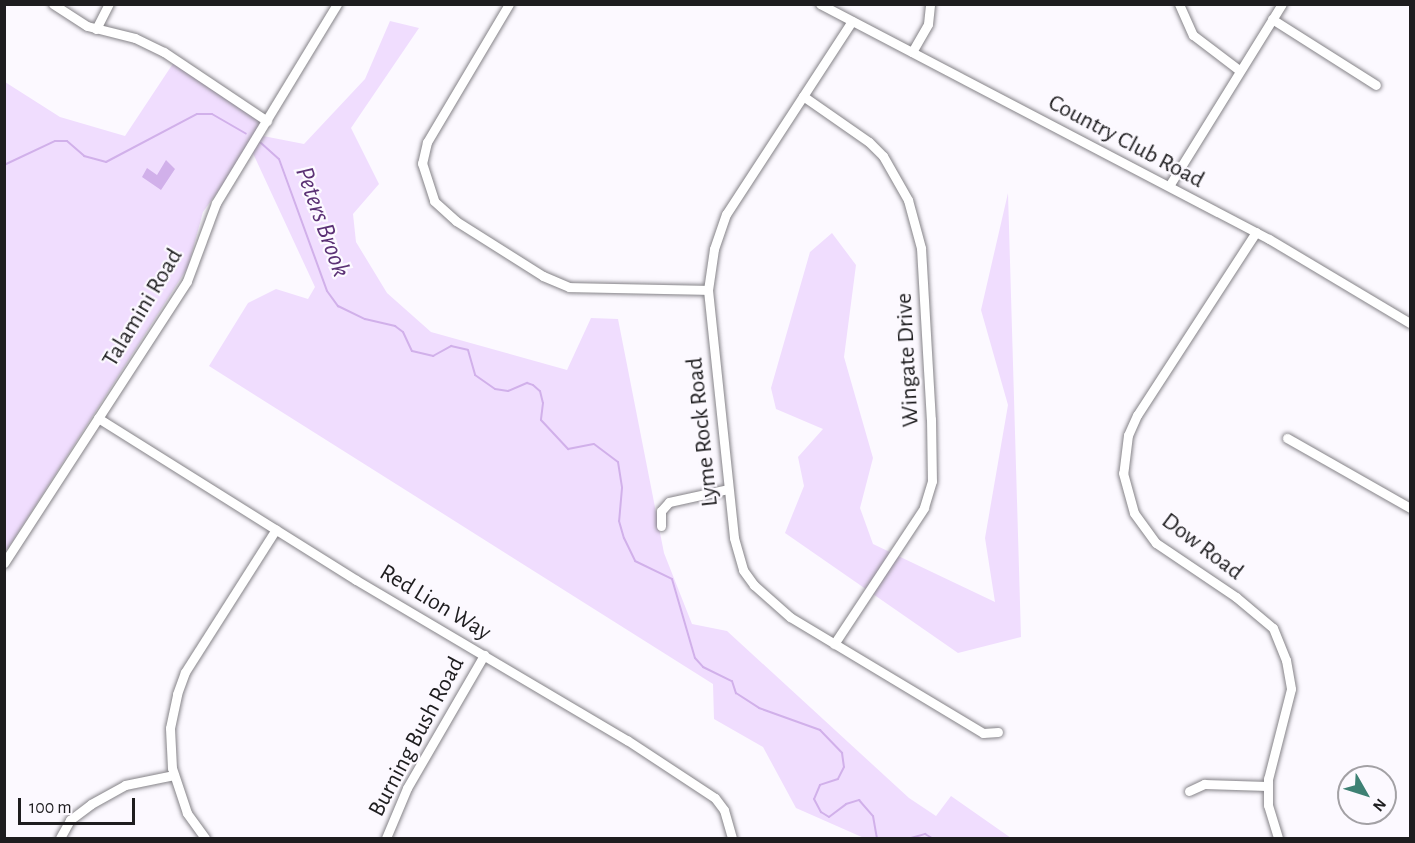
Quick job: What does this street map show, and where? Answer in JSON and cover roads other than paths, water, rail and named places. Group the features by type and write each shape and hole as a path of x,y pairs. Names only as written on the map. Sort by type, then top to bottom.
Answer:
{"street":[{"path":"53,4 96,28 135,38 164,52 267,121"},
{"path":"96,28 109,4"},
{"name":"Talamini Road","path":"4,563 187,281 216,203 337,4"},
{"path":"509,4 427,142 423,163 434,201 456,221 543,276 569,287 708,290"},
{"name":"Country Club Road","path":"820,4 1256,232 1410,323"},
{"path":"912,52 928,24 930,4"},
{"path":"1179,4 1193,35 1239,70"},
{"path":"1169,186 1282,4"},
{"path":"1272,19 1376,85"},
{"name":"Lyme Rock Road","path":"852,21 720,227 708,290 728,489 738,558 754,585 790,617 983,733 998,732"},
{"name":"Wingate Drive","path":"803,96 869,142 883,156 908,200 921,248 931,408 932,481 924,508 834,644"},
{"name":"Dow Road","path":"1256,232 1137,415 1128,435 1123,473 1134,513 1156,543 1236,597 1273,628 1290,672 1291,695 1267,786 1268,805 1278,838"},
{"name":"Red Lion Way","path":"98,418 715,798 724,810 732,838"},
{"path":"1287,438 1410,508"},
{"path":"661,526 661,511 669,502 728,489"},
{"path":"205,838 188,813 174,775 170,728 185,672 276,529"},
{"name":"Burning Bush Road","path":"386,838 407,788 483,655"},
{"path":"60,838 70,820 91,804 125,786 174,775"},
{"path":"1189,791 1204,784 1267,786"}],"waterway":[{"name":"Peters Brook","path":"4,165 55,141 67,141 84,156 106,162 197,114 212,114 246,134"},
{"name":"Peters Brook","path":"261,143 279,159 327,291 338,306 365,319 395,326 403,332 412,351 433,356 451,346 468,350 475,375 495,389 508,391 527,383 533,385 540,391 543,403 541,420 568,449 594,444 618,462 622,488 619,521 624,538 635,561 672,579 695,658 703,667 732,681 736,693 759,708 820,730 842,753 844,767 838,779 820,785 814,799 821,812 829,817 846,804 859,800 873,816 877,838"},
{"name":"Peters Brook","path":"911,838 925,834 932,838"}]}
